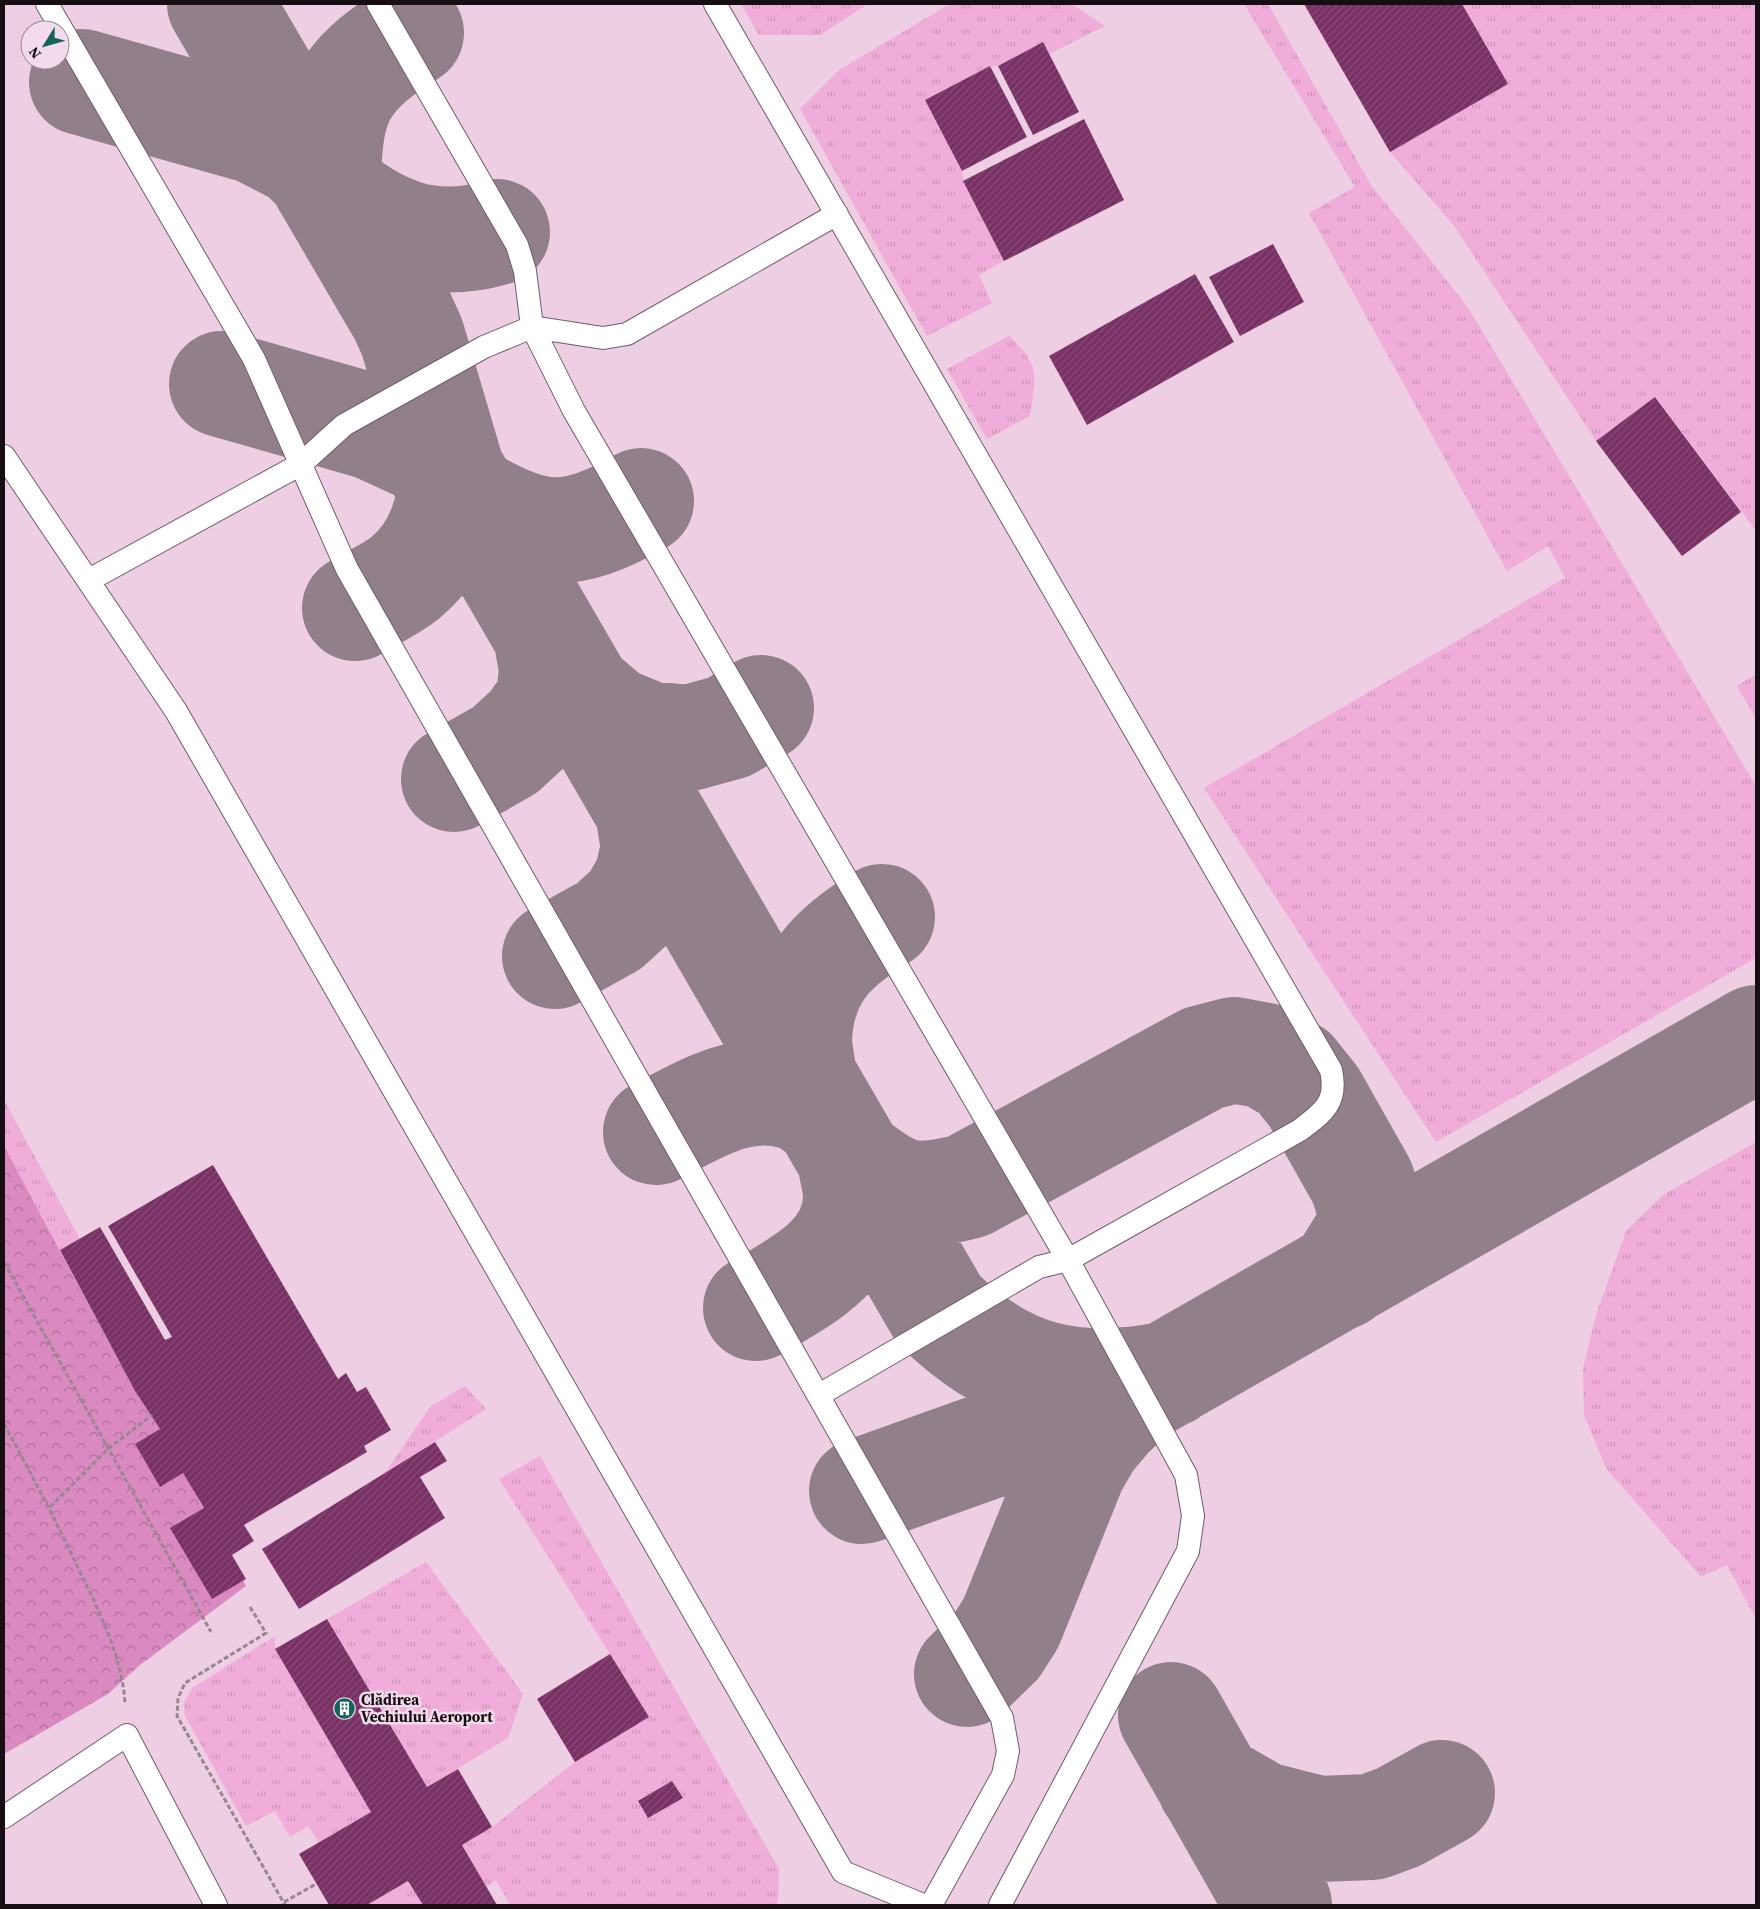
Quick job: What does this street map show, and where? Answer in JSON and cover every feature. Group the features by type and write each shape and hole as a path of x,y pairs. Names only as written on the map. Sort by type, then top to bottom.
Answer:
{"lane":[{"path":"47,4 254,359 347,569 1002,1718 1008,1751 1003,1775 931,1905"},
{"path":"378,4 517,245 526,271 532,327 574,411 1068,1260 1186,1475 1193,1516 1188,1551 1000,1905"},
{"path":"715,4 1331,1070 1335,1086 1329,1102 1316,1118 1300,1130 1068,1260 1039,1267 819,1395"},
{"path":"89,580 301,464 344,426 484,347 532,327 603,338 627,334 836,214"},
{"path":"4,456 176,711 843,1872 923,1905"},
{"path":"4,1817 127,1735 216,1905"}],"path":[{"path":"4,1262 211,1632"},
{"path":"50,1507 108,1449 152,1415"},
{"path":"4,1424 50,1507 110,1633 124,1685 127,1735"},
{"path":"250,1607 266,1633 185,1683 178,1698 177,1716 285,1904 316,1884"}],"shaded area":[{"path":"4,4 1756,4 1756,1905 4,1905 4,1754 108,1694 140,1665 204,1508 152,1415 135,1391 4,1146"}],"green space":[{"path":"741,4 868,4 820,35 759,35"},
{"path":"950,4 1072,4 1105,26 1049,54 1043,43 998,66 990,66 925,100 962,171 963,181 1004,261 979,275 992,303 927,336 800,109 839,70"},
{"path":"1244,4 1268,4 1371,185 1467,306 1756,786 1756,958 1436,1142 1204,788 1565,578 1548,546 1507,571 1309,213 1355,187"},
{"path":"1304,4 1756,4 1756,531 1656,397 1596,441 1455,227 1390,152"},
{"path":"1009,336 1027,355 1034,372 1034,390 1030,416 987,439 947,369"},
{"path":"1756,674 1756,719 1737,686"},
{"path":"4,1100 80,1239 60,1250 4,1146"},
{"path":"1756,1142 1756,1619 1727,1565 1701,1577 1606,1468 1584,1415 1583,1369 1596,1315 1626,1231 1663,1195"},
{"path":"4,1146 135,1391 160,1429 246,1586 140,1665 108,1694 4,1754"},
{"path":"465,1386 486,1409 385,1473 431,1406"},
{"path":"540,1456 779,1869 778,1901 775,1905 510,1905 496,1880 487,1887 462,1845 492,1827 575,1762 610,1654 499,1479"},
{"path":"426,1562 523,1694 508,1738 427,1787 327,1619"},
{"path":"275,1636 275,1649 371,1812 319,1842 308,1826 290,1837 275,1811 246,1826 185,1716 184,1703 192,1688"},
{"path":"408,1881 423,1905 367,1905"}],"building":[{"path":"1304,4 1462,4 1508,84 1390,152"},
{"path":"1043,42 1079,112 1033,135 998,66"},
{"path":"990,66 1027,137 962,171 925,100"},
{"path":"1084,119 1124,200 1004,261 963,181"},
{"path":"1273,244 1304,302 1240,336 1209,277"},
{"path":"1195,274 1234,342 1087,425 1049,356"},
{"path":"1655,397 1741,512 1682,556 1596,441"},
{"path":"213,1165 338,1379 346,1373 357,1392 366,1387 391,1430 364,1446 367,1452 244,1525 254,1541 232,1555 246,1579 212,1599 170,1528 204,1508 183,1473 160,1487 135,1444 160,1429 135,1391 60,1250 100,1227 165,1340 172,1337 108,1226"},
{"path":"435,1442 447,1461 420,1477 445,1518 299,1609 262,1549"},
{"name":"Clădirea Vechiului Aeroport","path":"327,1619 427,1787 458,1769 492,1827 462,1845 497,1905 423,1905 408,1881 367,1905 329,1905 299,1854 371,1812 275,1649"},
{"path":"610,1654 649,1717 575,1762 537,1699"},
{"path":"672,1781 683,1798 648,1818 638,1801"}],"taxiway":[{"path":"220,4 402,315 412,337 452,472 938,1309 964,1332 990,1351 1044,1374 1073,1380 1103,1381 1169,1374"},
{"path":"411,33 368,64 353,79 343,96 331,135 328,187 367,215 386,226 407,234 450,240 473,238 497,232"},
{"path":"82,82 256,131 299,153 318,171"},
{"path":"222,384 373,427 419,448 452,472 445,516 434,543 426,556 405,578 355,608"},
{"path":"467,498 514,522 534,528 553,530 573,529 593,524 641,501"},
{"path":"454,779 505,750 531,726 549,700 552,669 546,634"},
{"path":"578,691 611,719 647,734 689,738 729,727 761,708"},
{"path":"555,956 609,926 632,905 647,879 654,848 648,810"},
{"path":"804,1080 799,1038 801,1017 813,981 835,952 864,928 882,917"},
{"path":"862,1491 1133,1394 1756,1038"},
{"path":"850,1159 879,1181 904,1192 917,1194 948,1191 968,1186 1203,1058 1234,1050 1266,1056 1294,1072 1314,1097 1362,1182 1370,1207 1368,1232 1340,1277"},
{"path":"656,1132 690,1114 725,1099 743,1094 762,1092 800,1099 826,1116"},
{"path":"756,1308 807,1277 836,1251 846,1235 853,1217 856,1197 850,1159"},
{"path":"967,1674 997,1645 1011,1623 1074,1467 1089,1441 1110,1416 1133,1394"},
{"path":"1171,1715 1279,1905"},
{"path":"1210,1785 1260,1814 1318,1829 1372,1827 1399,1817 1442,1793"}],"place":[{"name":"Clădirea Vechiului Aeroport","path":"345,1709"}]}
